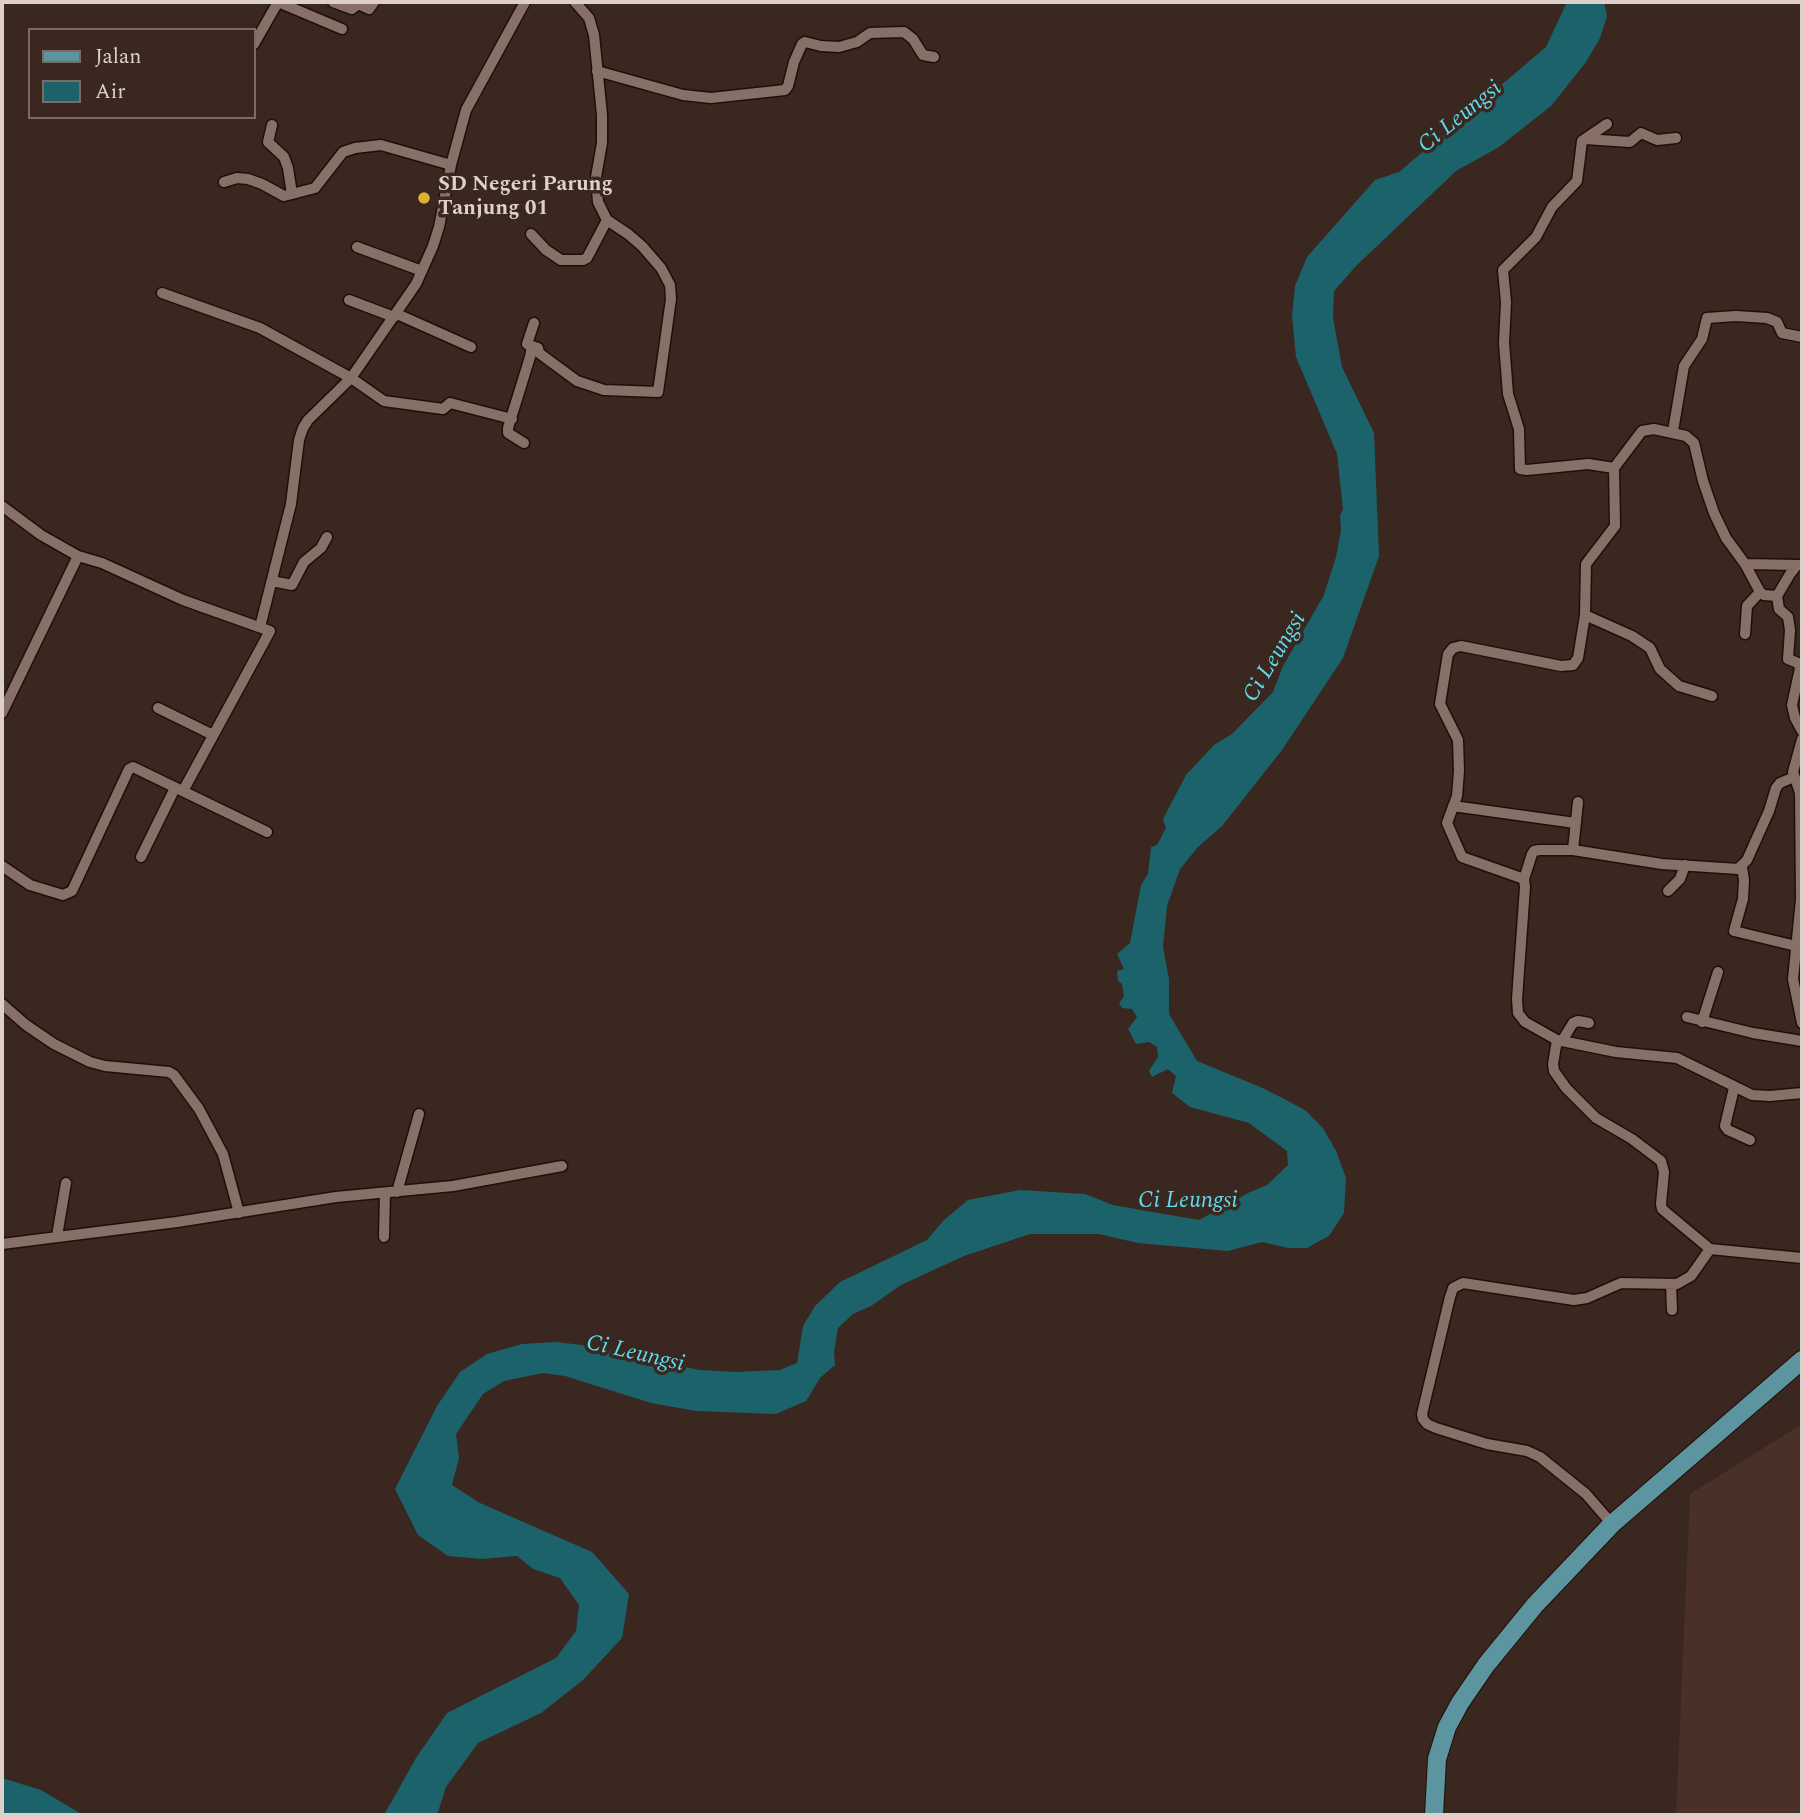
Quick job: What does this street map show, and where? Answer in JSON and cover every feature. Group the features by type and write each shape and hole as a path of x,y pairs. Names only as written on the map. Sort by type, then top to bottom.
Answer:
{"main road":[{"path":"1434,1815 1437,1759 1441,1742 1460,1703 1535,1605 1612,1524 1802,1360"}],"street":[{"path":"256,40 278,2 342,29"},
{"path":"333,2 352,9 358,4 369,9 374,2"},
{"path":"260,627 291,504 303,428 351,377 395,316 422,271 439,227 451,165 466,110 525,2"},
{"path":"534,323 527,344 538,348 539,353 577,381 604,390 658,392 669,318 670,285 661,268 636,240 607,220 598,202 596,177 602,143 602,115 594,35 589,18 576,2"},
{"path":"597,71 682,95 711,98 785,90 794,62 805,42 839,47 857,42 870,33 904,32 913,39 923,55 934,57"},
{"path":"1607,124 1581,144 1577,181 1552,207 1536,237 1503,270 1506,302 1504,343 1506,382 1511,408 1518,424 1520,469 1588,464 1614,468"},
{"path":"272,125 268,142 284,158 292,194"},
{"path":"1585,139 1630,142 1641,133 1657,139 1676,138"},
{"path":"224,182 237,178 248,179 284,196 315,188 343,152 381,145 451,165"},
{"path":"531,234 546,250 561,260 583,260 587,258 607,220"},
{"path":"357,247 422,271"},
{"path":"162,293 260,328 351,377 384,401 443,409 450,404 512,419"},
{"path":"349,300 471,346"},
{"path":"1673,432 1684,366 1702,339 1707,318 1767,318 1777,322 1785,335 1802,337"},
{"path":"524,443 508,433 532,346"},
{"path":"1524,879 1462,857 1447,823 1458,792 1458,740 1440,704 1448,654 1453,648 1461,646 1568,667 1573,665 1578,659 1585,615 1586,564 1615,526 1614,468 1642,432 1654,429 1673,432 1686,436 1694,443 1703,481 1726,538 1745,564 1760,592 1777,596"},
{"path":"2,506 41,535 78,556 102,563 183,600 270,631 213,735 141,856"},
{"path":"272,581 292,585 304,562 321,548 327,537"},
{"path":"2,713 78,556"},
{"path":"1745,564 1800,565"},
{"path":"1800,565 1777,596 1779,609 1788,617 1788,659 1798,663 1800,668 1792,705 1802,731"},
{"path":"1745,634 1747,606 1760,592"},
{"path":"1585,615 1632,635 1650,648 1660,669 1679,686 1712,696"},
{"path":"158,708 213,735"},
{"path":"1802,739 1794,777 1799,786 1801,802 1802,899 1793,979 1802,1023"},
{"path":"2,866 30,885 63,895 72,891 130,767 136,767 267,832"},
{"path":"1794,777 1780,783 1776,788 1769,811 1742,867 1743,899 1734,926 1735,933 1796,946"},
{"path":"1573,850 1578,802"},
{"path":"1453,806 1575,822"},
{"path":"1742,867 1734,869 1685,865 1573,850 1534,850 1524,879 1518,1013 1525,1022 1560,1040 1616,1052 1677,1058 1734,1087 1761,1096 1802,1093"},
{"path":"1668,891 1677,883 1685,865"},
{"path":"1702,1022 1718,972"},
{"path":"2,1004 54,1044 90,1062 174,1074 199,1109 223,1154 239,1213"},
{"path":"1687,1017 1802,1041"},
{"path":"1589,1023 1573,1023 1560,1040 1553,1064 1554,1071 1566,1088 1596,1118 1657,1157 1664,1172 1662,1209 1710,1249 1802,1258"},
{"path":"1734,1087 1725,1126 1750,1140"},
{"path":"384,1237 391,1192 419,1114"},
{"path":"2,1244 239,1213 307,1201 476,1182 562,1166"},
{"path":"57,1236 66,1183"},
{"path":"1612,1524 1586,1494 1540,1457 1527,1451 1487,1444 1436,1428 1423,1419 1453,1288 1463,1283 1574,1300 1587,1298 1621,1283 1671,1284 1685,1281 1710,1249"},
{"path":"1671,1284 1672,1310"}],"shaded area":[{"path":"1802,1424 1802,1815 1676,1815 1690,1494"}],"water":[{"path":"1567,2 1604,2 1607,16 1600,38 1586,62 1551,106 1499,147 1456,171 1356,266 1334,291 1333,318 1342,367 1374,433 1379,556 1343,658 1282,750 1222,826 1198,847 1180,869 1167,906 1163,947 1169,979 1169,1014 1197,1061 1265,1089 1305,1110 1323,1128 1336,1151 1346,1178 1344,1213 1329,1236 1307,1248 1288,1248 1262,1242 1228,1251 1138,1243 1099,1234 1030,1234 964,1256 901,1285 871,1306 853,1314 838,1328 835,1365 820,1378 806,1401 776,1414 696,1411 651,1403 565,1376 543,1373 504,1381 483,1394 456,1434 459,1458 452,1485 480,1503 592,1552 629,1594 622,1638 583,1680 541,1713 478,1743 446,1787 437,1815 384,1815 416,1758 447,1713 556,1658 576,1631 579,1605 560,1578 533,1569 517,1556 482,1559 448,1556 418,1535 395,1489 437,1406 460,1372 487,1354 522,1344 556,1342 590,1346 699,1370 780,1370 797,1363 803,1326 815,1306 840,1282 927,1240 944,1220 968,1200 1020,1190 1085,1194 1113,1205 1199,1220 1267,1185 1288,1165 1287,1151 1249,1123 1190,1107 1172,1093 1176,1076 1168,1069 1152,1077 1149,1071 1158,1057 1157,1047 1149,1042 1136,1044 1128,1029 1137,1017 1132,1009 1122,1008 1119,1003 1124,997 1117,971 1124,969 1117,954 1130,943 1141,885 1148,874 1151,847 1157,845 1166,828 1163,819 1186,775 1214,745 1232,734 1273,692 1283,666 1324,595 1336,557 1343,509 1337,454 1296,357 1292,316 1295,286 1307,257 1375,180 1399,172 1546,47"},
{"path":"2,1778 41,1790 83,1815 2,1815"}],"place":[{"name":"SD Negeri Parung Tanjung 01","path":"424,198"}],"water label":[{"name":"Ci Leungsi","path":"1461,118"},
{"name":"Ci Leungsi","path":"1276,658"},
{"name":"Ci Leungsi","path":"1188,1202"},
{"name":"Ci Leungsi","path":"635,1355"}]}
